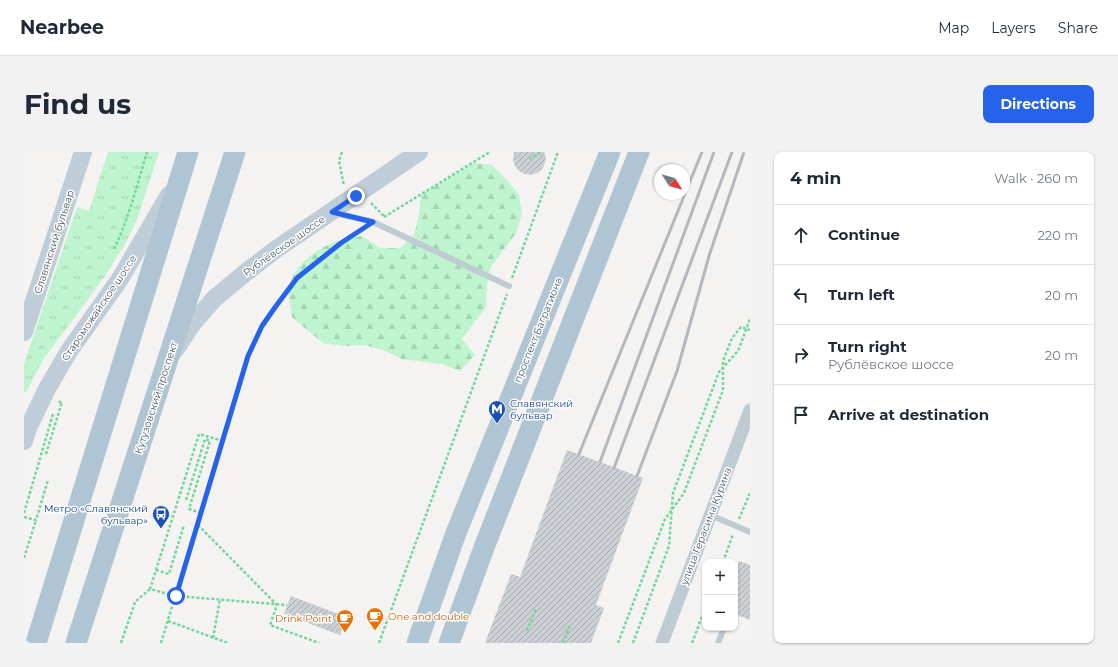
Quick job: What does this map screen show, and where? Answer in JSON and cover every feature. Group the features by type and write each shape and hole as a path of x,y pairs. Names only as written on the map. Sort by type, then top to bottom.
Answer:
{"main road":[{"path":"36,643 188,152"},
{"name":"Кутузовский проспект","path":"76,643 235,152"},
{"name":"проспект Багратиона","path":"417,643 456,533 610,152"},
{"path":"449,643 485,545 639,152"}],"street":[{"name":"Славянский бульвар","path":"24,332 83,152"},
{"name":"Рублёвское шоссе","path":"169,359 193,322 214,299 274,250 419,152"},
{"name":"Староможайское шоссе","path":"24,441 28,428 48,387 69,351 120,279 179,178"},
{"name":"улица Герасима Курина","path":"662,643 750,410"}],"lane":[{"path":"332,212 373,222 509,286"},
{"path":"710,515 750,532"},
{"path":"718,643 723,631"}],"path":[{"path":"114,249 131,206 147,152"},
{"path":"161,643 248,356 262,326 297,278 341,243 373,222 391,213 490,152"},
{"path":"529,159 541,152"},
{"path":"379,643 558,152"},
{"path":"633,643 669,546 673,493 719,372 738,351 750,319"},
{"path":"618,643 665,519 684,493 723,390 723,360 732,338 742,327 750,330"},
{"path":"24,513 38,470 39,460 57,401 62,402 46,454"},
{"path":"121,643 135,602 150,589 199,434 223,441"},
{"path":"186,500 205,439 210,441 189,510 201,513"},
{"path":"24,558 48,480"},
{"path":"24,517 36,520"},
{"path":"156,570 169,574 184,525"},
{"path":"198,525 277,605"},
{"path":"150,589 176,596 287,605"},
{"path":"213,638 220,599"},
{"path":"277,605 270,625 318,643"},
{"path":"527,631 536,608"},
{"path":"692,643 702,617"},
{"path":"168,621 228,643"},
{"path":"563,643 570,624"}],"green space":[{"path":"108,152 159,152 137,220 124,246 105,276 43,360 26,392 24,391 24,364 77,207 89,211"},
{"path":"474,163 492,165 506,179 519,195 522,213 516,233 491,267 487,287 486,307 462,339 475,355 460,371 442,364 402,359 383,350 364,345 343,346 323,343 292,317 289,299 291,280 296,271 309,257 335,242 362,236 380,248 400,248 414,235 419,214 421,195"}],"building":[{"path":"514,152 544,152 546,157 545,163 542,169 537,173 531,175 525,174 519,171 515,166 513,160"},
{"path":"567,450 643,478 596,605 604,608 591,643 485,643 511,574 520,577"},
{"path":"739,561 750,565 750,620 738,615"},
{"path":"291,596 346,617 340,635 284,614"}],"railway":[{"path":"579,454 702,152"},
{"path":"600,462 714,152"},
{"path":"614,468 732,152"},
{"path":"637,476 677,371 709,256 744,152"}],"place":[{"name":"Славянский бульвар","path":"497,424"},
{"name":"Метро «Славянский бульвар»","path":"161,529"},
{"name":"One and double","path":"375,631"},
{"name":"Drink Point","path":"345,633"}],"route":[{"path":"176,596 248,356 262,326 297,278 341,243 373,222 332,212 356,196"}]}
